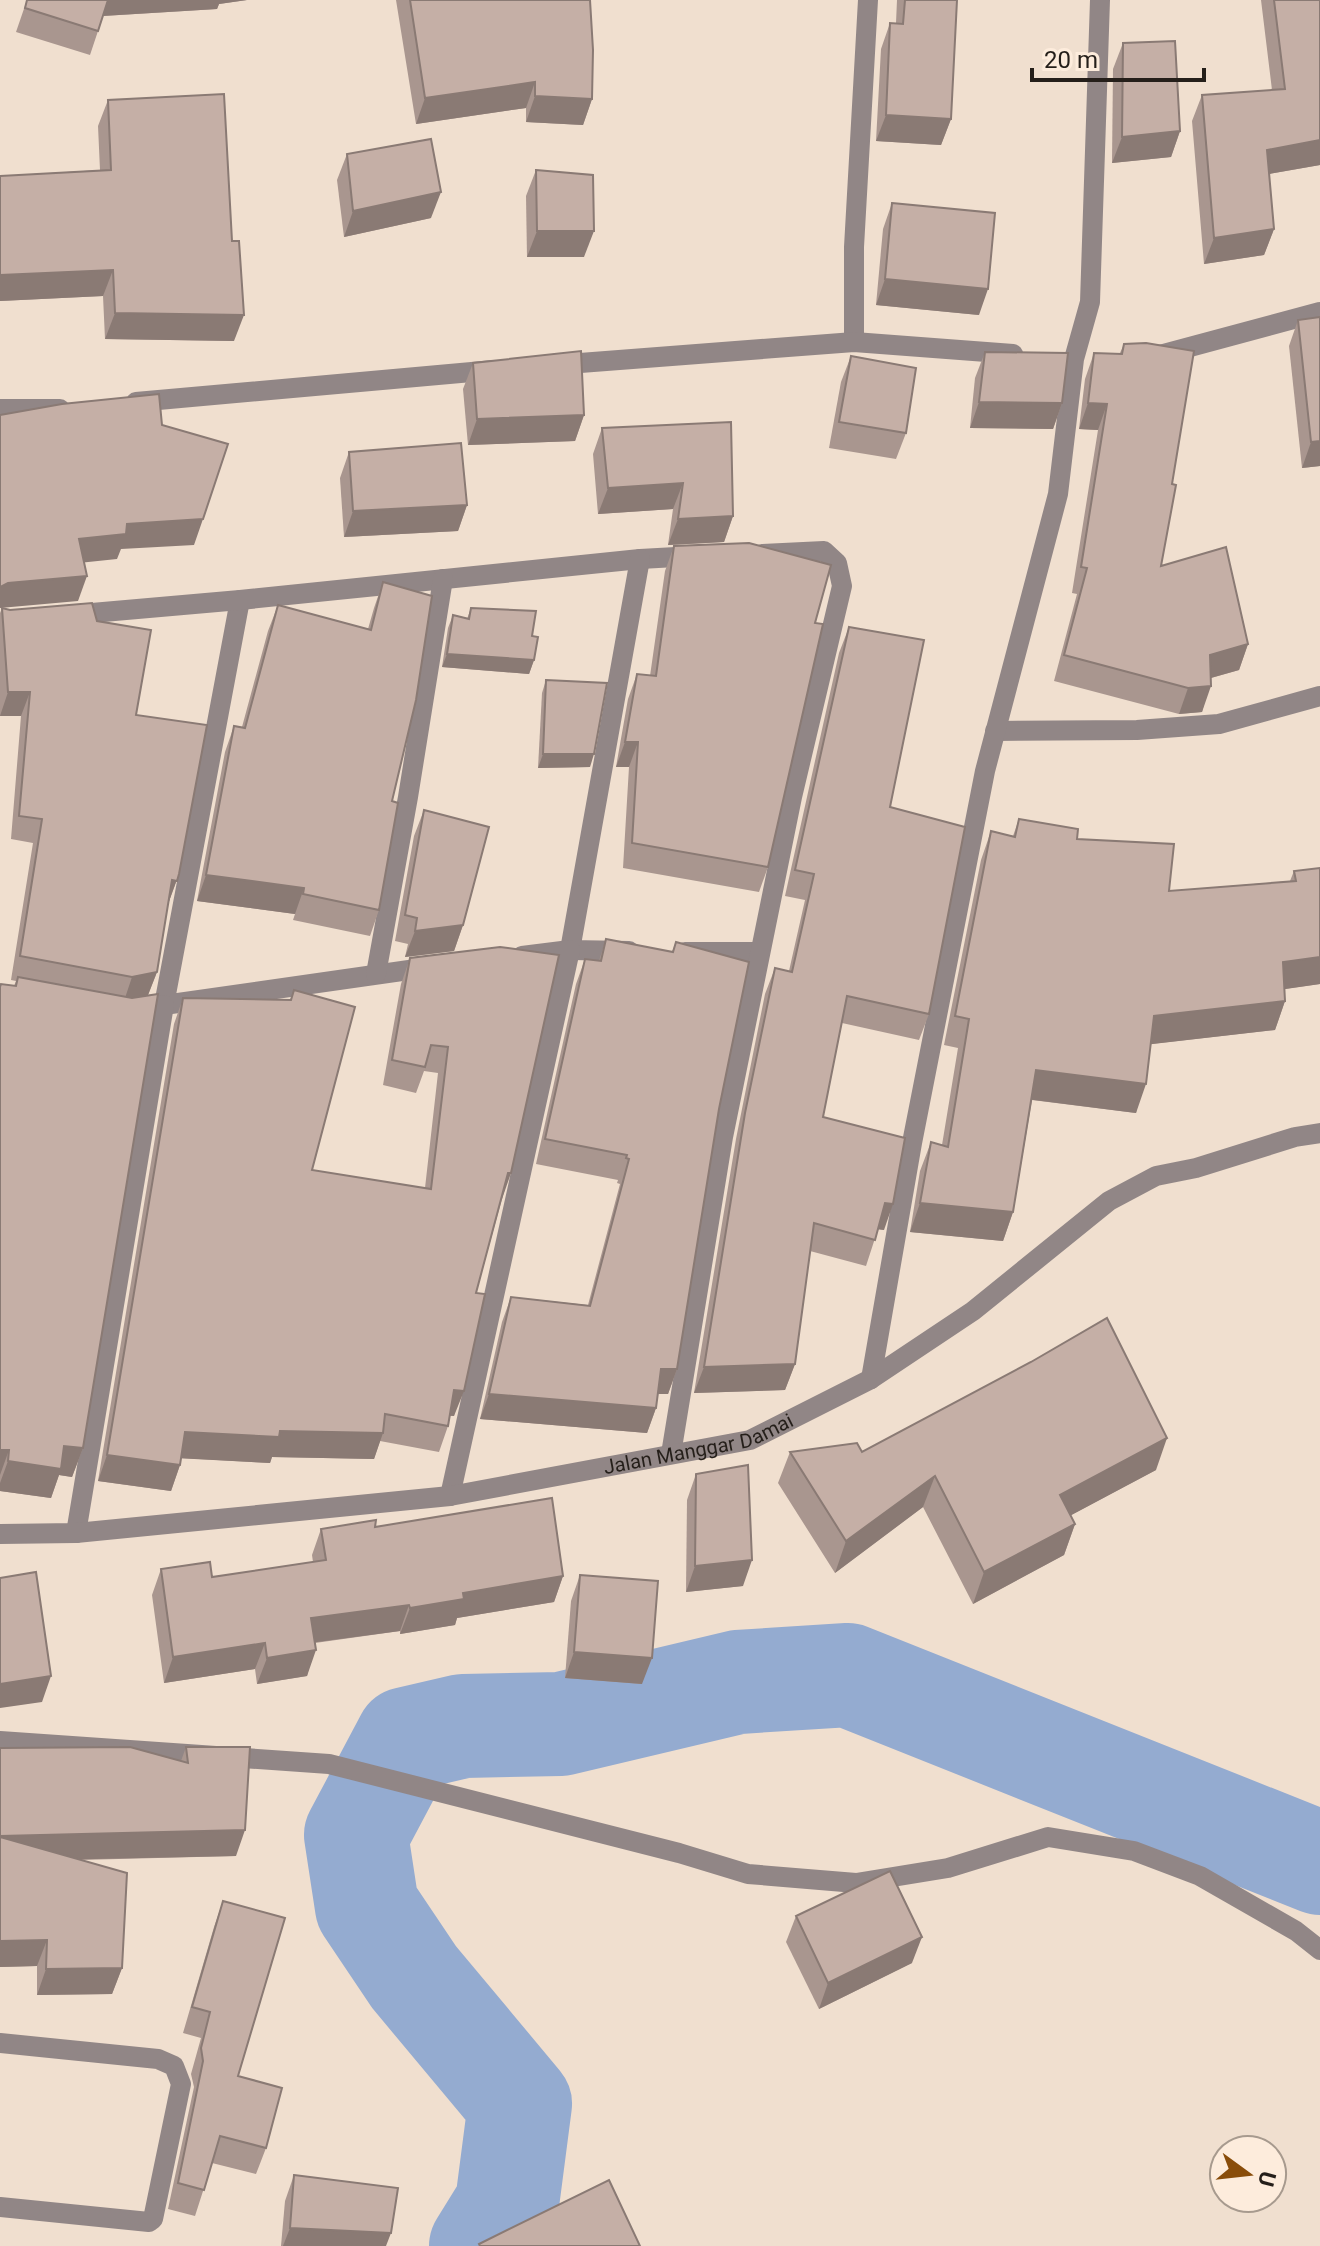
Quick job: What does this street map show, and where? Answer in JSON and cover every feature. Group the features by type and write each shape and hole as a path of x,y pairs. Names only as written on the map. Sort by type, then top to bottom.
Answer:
{"street":[{"path":"854,342 854,247 868,0"},
{"path":"871,1379 912,1143 995,731 1058,494 1074,358 1090,302 1100,0"},
{"path":"1134,356 1163,355 1320,312"},
{"path":"116,404 526,367 854,342 1027,355"},
{"path":"0,409 85,407"},
{"path":"671,1454 723,1137 792,797 842,586 837,563 824,551 747,554"},
{"path":"45,617 640,559 717,556"},
{"path":"450,1496 570,950 640,559"},
{"path":"376,974 443,579"},
{"path":"76,1533 164,1005 240,600"},
{"path":"995,731 1137,730 1219,724 1320,696"},
{"path":"495,959 570,950 760,952"},
{"path":"137,1011 450,965"},
{"name":"Jalan Manggar Damai","path":"0,1534 76,1533 450,1496 750,1440 871,1379 973,1311 1109,1201 1156,1176 1196,1168 1295,1137 1320,1133"},
{"path":"0,1741 329,1764 679,1853 748,1874 856,1883 948,1868 1048,1837 1134,1851 1200,1876 1296,1931 1320,1950"},
{"path":"0,2043 158,2059 174,2066 181,2084 153,2219 149,2222 0,2207"}],"building":[{"path":"27,0 108,0 98,31 25,8"},
{"path":"410,0 590,0 592,99 535,96 535,82 425,98"},
{"path":"905,0 957,0 951,119 886,115 890,23 903,24"},
{"path":"1274,0 1320,0 1320,140 1267,150 1274,229 1214,238 1202,95 1285,89"},
{"path":"1175,41 1180,131 1122,137 1123,43"},
{"path":"224,94 232,241 239,241 244,315 115,313 113,270 0,275 0,176 111,170 108,100"},
{"path":"431,139 441,192 353,211 347,154"},
{"path":"536,170 593,175 594,231 537,231"},
{"path":"892,203 995,213 988,289 885,279"},
{"path":"1320,317 1320,441 1311,442 1298,320"},
{"path":"1146,343 1194,351 1172,484 1176,485 1161,566 1226,547 1248,644 1210,655 1211,686 1188,688 1064,655 1087,568 1081,567 1107,404 1088,403 1094,353 1122,354 1124,344"},
{"path":"581,351 584,415 477,419 473,363"},
{"path":"985,352 1068,353 1062,403 979,402"},
{"path":"851,356 916,368 906,433 839,422"},
{"path":"159,394 162,425 228,444 203,519 127,524 126,534 79,539 87,576 8,583 0,587 0,415 62,404"},
{"path":"731,422 733,516 678,519 683,483 608,488 602,428"},
{"path":"461,443 467,505 353,511 349,452"},
{"path":"749,543 831,565 815,623 823,624 768,867 632,843 638,742 625,742 637,674 656,676 674,546"},
{"path":"383,582 432,596 416,700 392,801 398,803 379,910 303,894 304,888 206,875 234,726 245,728 278,605 371,630"},
{"path":"92,603 97,621 151,630 136,715 207,725 179,874 177,881 172,880 157,972 132,977 20,956 42,819 19,816 30,692 8,692 2,608 10,610"},
{"path":"471,608 536,611 532,636 538,637 534,660 447,654 453,615 469,619"},
{"path":"849,627 924,640 890,807 965,827 929,1014 847,996 823,1117 905,1138 893,1204 885,1203 875,1240 814,1223 795,1364 704,1367 745,1113 775,968 792,972 814,874 795,870"},
{"path":"546,680 607,683 594,754 543,754"},
{"path":"424,810 489,827 463,925 415,931 417,918 405,915"},
{"path":"1019,819 1078,829 1077,839 1174,844 1169,891 1296,881 1294,871 1320,868 1320,957 1283,962 1285,1001 1154,1016 1146,1084 1036,1070 1013,1212 920,1203 931,1142 948,1147 969,1019 955,1016 991,831 1015,837"},
{"path":"606,939 673,952 676,942 749,962 719,1109 677,1369 661,1369 656,1408 489,1394 511,1297 590,1306 629,1159 627,1155 545,1139 585,959 601,961"},
{"path":"500,947 559,955 511,1173 508,1173 476,1293 485,1294 464,1391 454,1390 448,1426 385,1414 383,1433 280,1431 279,1437 185,1432 180,1465 107,1455 183,998 291,1000 294,990 355,1007 312,1170 431,1189 448,1047 431,1045 425,1067 392,1060 410,958"},
{"path":"18,977 132,998 158,994 83,1448 64,1446 61,1469 8,1461 9,1450 0,1450 0,987 1,984 16,986"},
{"path":"1107,1318 1167,1438 1060,1495 1075,1524 984,1572 935,1476 846,1541 790,1452 857,1443 862,1452"},
{"path":"748,1465 752,1560 695,1566 696,1474"},
{"path":"552,1498 563,1576 463,1593 464,1599 410,1608 409,1605 311,1618 316,1650 267,1658 265,1643 173,1657 161,1569 210,1562 212,1577 326,1560 321,1529 376,1520 375,1527"},
{"path":"36,1572 51,1676 0,1684 0,1578"},
{"path":"580,1575 658,1581 652,1658 574,1652"},
{"path":"130,1747 188,1763 186,1747 250,1747 245,1830 0,1836 0,1748"},
{"path":"0,1837 127,1873 122,1968 46,1969 47,1940 0,1941"},
{"path":"890,1871 922,1937 828,1983 796,1916"},
{"path":"223,1901 285,1918 238,2076 282,2088 266,2148 220,2136 204,2190 178,2183 210,2012 192,2007"},
{"path":"294,2175 398,2188 391,2233 290,2228"},
{"path":"609,2180 640,2246 480,2246 479,2244"}],"waterway":[{"path":"481,2246 507,2204 520,2104 414,1977 367,1907 356,1835 407,1739 463,1726 561,1724 738,1682 848,1675 1320,1863"}]}
